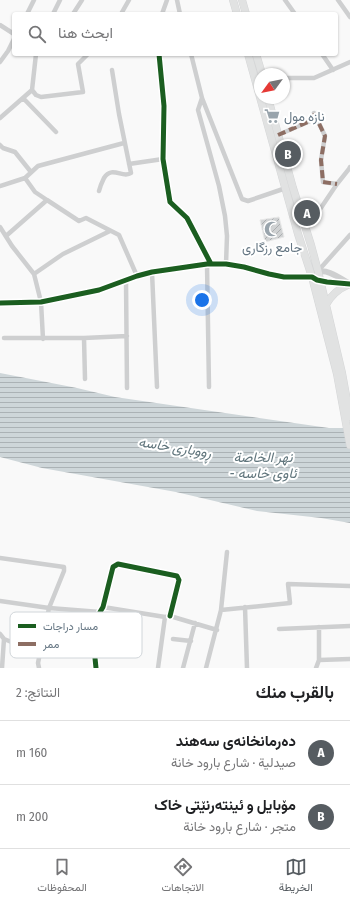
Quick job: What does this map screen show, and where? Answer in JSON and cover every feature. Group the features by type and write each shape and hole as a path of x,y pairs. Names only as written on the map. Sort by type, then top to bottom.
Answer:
{"main road":[{"path":"234,0 237,12"},
{"path":"242,0 245,12"},
{"path":"249,56 312,277 350,417"},
{"path":"257,56 260,68"},
{"path":"270,104 318,271 339,374 350,445"},
{"path":"303,248 311,245"},
{"path":"326,306 330,298 336,292 350,284"}],"street":[{"path":"28,12 34,0"},
{"path":"54,12 60,0"},
{"path":"74,12 82,0"},
{"path":"122,12 129,0"},
{"path":"163,12 167,0"},
{"path":"177,0 180,12"},
{"path":"285,0 294,12"},
{"path":"338,0 350,17"},
{"path":"0,25 12,33"},
{"path":"0,62 12,43"},
{"path":"0,117 32,90 36,56"},
{"path":"32,90 36,95 41,96 83,92 78,64 86,56"},
{"path":"159,56 164,106 163,159 170,202 187,218 209,264 209,387"},
{"path":"192,56 202,98 242,199 248,201 286,188"},
{"path":"323,56 333,70"},
{"path":"290,78 314,78 350,62"},
{"path":"99,191 104,178 109,174 115,172 129,175 131,173 124,143 112,70"},
{"path":"23,98 56,132"},
{"path":"202,98 198,110 221,196 226,222 226,264"},
{"path":"314,113 325,136 321,160 323,182 337,184"},
{"path":"278,135 316,118"},
{"path":"0,186 25,178 38,166 124,143"},
{"path":"0,145 3,148 15,152 31,172"},
{"path":"129,164 163,159"},
{"path":"306,230 337,184 350,169"},
{"path":"25,178 35,192 78,221 86,218 119,235 137,276"},
{"path":"6,236 46,200"},
{"path":"0,227 12,246 34,274 41,302 43,339"},
{"path":"34,274 64,254 110,231"},
{"path":"312,277 350,235"},
{"path":"0,303 41,302 99,290 152,272 209,264 226,264 244,267 276,276 292,278 312,277 320,280 350,284"},
{"path":"318,271 330,273 350,284"},
{"path":"152,272 157,387"},
{"path":"126,280 128,388"},
{"path":"4,338 43,339 127,336"},
{"path":"84,338 85,379"},
{"path":"206,668 222,610 227,552"},
{"path":"0,558 64,567 64,571 48,612"},
{"path":"0,601 49,608 100,612 103,607 113,567 118,564 177,576 178,580 167,616 158,668"},
{"path":"222,610 290,603 288,584 350,586"},
{"path":"103,607 139,612"},
{"path":"245,607 247,668"},
{"path":"142,612 167,616 217,630"},
{"path":"183,668 195,624"},
{"path":"278,629 350,626"},
{"path":"316,668 319,660 319,627"},
{"path":"0,634 4,639 10,641"},
{"path":"2,668 4,639"},
{"path":"173,639 191,642"},
{"path":"38,658 39,668"},
{"path":"95,658 96,668"},
{"path":"319,660 350,659"}],"water":[{"name":"نهر الخاصة - ئاوی خاسە","path":"0,373 115,397 329,428 350,428 350,523 321,518 257,511 176,492 42,468 0,457"}],"building":[{"name":"جامع رزگاری","path":"279,217 284,237 265,242 260,220"}],"marked path":[{"path":"314,113 325,136 321,160 323,182 337,184"},
{"path":"278,135 317,118"}],"cycle path":[{"path":"159,56 164,106 163,159 170,202 187,218 211,264"},
{"path":"0,303 41,302 99,290 152,272 207,264 226,264 284,277 312,277 317,280 327,282 350,284"},
{"path":"100,612 103,607 113,567 118,564 177,576 179,580 170,616"},
{"path":"95,658 96,668"}],"place":[{"name":"نازه مول","path":"272,116"},
{"name":"مۆبایل و ئینتەرنێتی خاک","path":"288,154"},
{"name":"دەرمانخانەی سەهند","path":"307,213"},
{"name":"جامع رزگاری","path":"272,229"}],"water label":[{"name":"ڕووباری خاسە","path":"175,447"}]}
